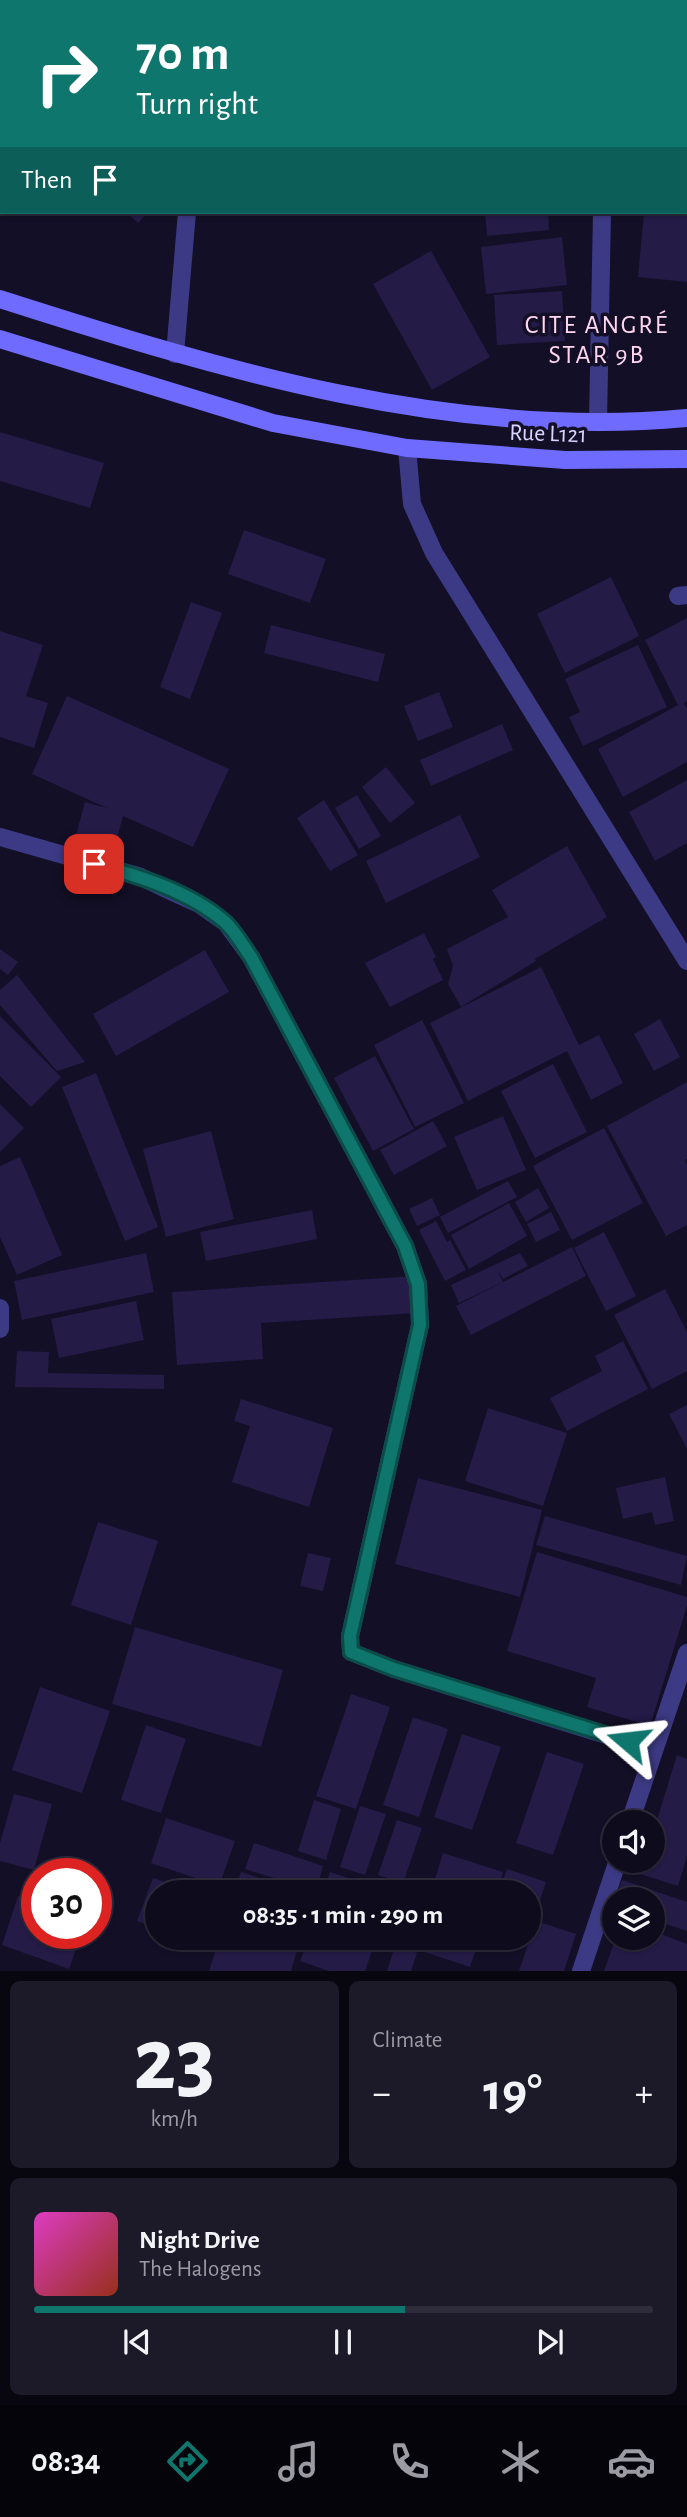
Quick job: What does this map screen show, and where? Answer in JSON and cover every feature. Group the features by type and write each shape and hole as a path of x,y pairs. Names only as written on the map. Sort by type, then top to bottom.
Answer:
{"main road":[{"path":"0,299 175,354 407,407 508,420 598,422 687,418"},
{"name":"Rue L121","path":"0,339 273,423 407,448 565,460 687,459"}],"street":[{"path":"175,354 187,214"},
{"path":"598,422 602,214"},
{"path":"407,448 412,504 434,554 687,961"},
{"path":"0,838 141,877 199,904 226,923 251,957 405,1246 418,1284 420,1325 350,1636 351,1652 394,1669 654,1749"},
{"path":"0,1308 0,1329"},
{"path":"635,1810 687,1653"},
{"path":"581,1971 614,1873"}],"building":[{"path":"128,214 146,214 138,223"},
{"path":"485,214 548,214 549,230 487,236"},
{"path":"644,214 687,214 687,282 638,277"},
{"path":"562,237 567,285 486,294 481,247"},
{"path":"431,251 490,357 432,390 373,284"},
{"path":"562,291 565,341 497,345 494,295"},
{"path":"0,432 104,463 90,508 0,481"},
{"path":"244,530 326,559 310,603 228,574"},
{"path":"611,577 639,636 565,673 537,614"},
{"path":"191,602 222,613 190,699 160,687"},
{"path":"687,618 687,701 684,703 687,709 687,762 623,797 598,749 678,705 645,640"},
{"path":"271,625 385,654 378,682 264,653"},
{"path":"0,631 43,645 26,696 48,703 34,748 0,737"},
{"path":"638,645 667,707 583,746 569,717 580,712 565,679"},
{"path":"439,692 453,727 418,741 404,706"},
{"path":"67,696 229,769 193,847 123,816 112,857 73,846 85,802 107,808 32,774"},
{"path":"502,724 513,750 431,786 420,760"},
{"path":"386,767 415,803 390,823 362,787"},
{"path":"687,780 687,843 655,861 629,812"},
{"path":"357,795 381,836 359,849 335,808"},
{"path":"324,800 358,855 330,871 297,818"},
{"path":"460,815 480,857 386,903 366,861"},
{"path":"567,846 607,917 461,1007 448,984 453,966 447,949 508,917 492,890"},
{"path":"424,933 436,957 433,959 443,980 390,1007 365,963"},
{"path":"0,949 18,962 8,975 0,969"},
{"path":"205,950 229,992 116,1056 93,1014"},
{"path":"541,967 579,1045 599,1035 623,1083 591,1100 567,1051 468,1101 430,1023"},
{"path":"17,975 85,1062 57,1071 0,1005 0,990"},
{"path":"0,1016 61,1077 31,1107 0,1076"},
{"path":"660,1019 680,1057 654,1071 634,1034"},
{"path":"422,1020 464,1103 415,1127 374,1045"},
{"path":"375,1056 414,1129 373,1151 334,1078"},
{"path":"553,1064 587,1132 535,1158 501,1091"},
{"path":"96,1073 158,1227 125,1241 62,1087"},
{"path":"687,1082 687,1225 666,1236 607,1126"},
{"path":"0,1104 24,1128 0,1152"},
{"path":"503,1116 526,1170 477,1190 454,1137"},
{"path":"433,1121 447,1146 394,1175 380,1150"},
{"path":"604,1128 643,1203 572,1240 533,1166"},
{"path":"211,1131 234,1219 166,1237 143,1149"},
{"path":"20,1157 62,1255 17,1275 0,1237 0,1166"},
{"path":"508,1181 517,1197 448,1233 440,1217"},
{"path":"538,1188 549,1208 526,1222 515,1202"},
{"path":"432,1198 440,1215 417,1226 409,1209"},
{"path":"509,1203 527,1236 469,1269 451,1235"},
{"path":"312,1210 317,1239 206,1261 200,1232"},
{"path":"551,1212 560,1230 536,1242 527,1224"},
{"path":"436,1221 466,1270 445,1281 419,1230"},
{"path":"604,1232 636,1296 606,1311 574,1248"},
{"path":"572,1247 586,1276 471,1335 456,1306"},
{"path":"146,1253 154,1292 22,1320 14,1281"},
{"path":"520,1253 528,1266 503,1279 497,1269 503,1282 459,1303 451,1285"},
{"path":"415,1276 417,1313 261,1323 263,1359 177,1365 172,1292"},
{"path":"665,1289 687,1332 687,1371 652,1389 614,1315"},
{"path":"136,1301 144,1340 59,1358 51,1319"},
{"path":"623,1341 648,1389 567,1431 550,1398 602,1371 595,1356"},
{"path":"17,1351 49,1352 48,1373 164,1375 164,1389 15,1387"},
{"path":"241,1399 333,1428 309,1507 232,1482 250,1426 234,1421"},
{"path":"687,1405 687,1449 669,1414"},
{"path":"488,1408 567,1433 543,1506 465,1481"},
{"path":"665,1477 674,1521 655,1525 652,1512 623,1519 616,1488"},
{"path":"418,1478 542,1510 520,1597 395,1564"},
{"path":"545,1516 687,1556 681,1585 536,1545"},
{"path":"98,1522 158,1541 131,1625 71,1605"},
{"path":"537,1552 687,1597 687,1606 650,1726 587,1707 596,1678 507,1651"},
{"path":"308,1553 331,1558 323,1591 300,1586"},
{"path":"135,1627 283,1670 261,1747 112,1704"},
{"path":"40,1687 110,1711 82,1793 12,1770"},
{"path":"351,1694 390,1707 356,1809 316,1796"},
{"path":"413,1717 448,1729 419,1817 383,1805"},
{"path":"146,1725 186,1739 161,1813 121,1800"},
{"path":"462,1734 501,1747 472,1830 434,1817"},
{"path":"547,1752 584,1764 553,1855 516,1843"},
{"path":"677,1755 687,1759 687,1856 678,1886 640,1874 665,1873 665,1810 660,1810"},
{"path":"14,1794 52,1804 37,1858 21,1858 21,1867 0,1861 0,1843"},
{"path":"314,1800 341,1809 326,1860 298,1851"},
{"path":"360,1806 386,1814 365,1875 340,1867"},
{"path":"166,1818 235,1841 221,1880 201,1880 151,1863"},
{"path":"397,1820 422,1828 404,1880 378,1875"},
{"path":"254,1843 323,1866 319,1880 280,1880 245,1869"},
{"path":"443,1853 503,1872 501,1880 435,1880"},
{"path":"507,1869 540,1880 503,1880"},
{"path":"241,1872 266,1880 238,1880"},
{"path":"330,1872 354,1880 327,1880"},
{"path":"541,1880 546,1882 541,1897"},
{"path":"622,1880 643,1887 619,1887"},
{"path":"665,1895 687,1902 687,1931 665,1924"},
{"path":"18,1896 21,1897 21,1949 76,1949 69,1969 2,1945"},
{"path":"145,1900 145,1924 137,1921"},
{"path":"541,1923 576,1934 564,1971 519,1971 526,1950 541,1950"},
{"path":"665,1936 687,1944 687,1971 604,1971 611,1950 665,1950"},
{"path":"216,1950 297,1950 291,1971 209,1971"},
{"path":"304,1950 372,1950 365,1971 329,1971 300,1961"},
{"path":"394,1950 417,1953 411,1971 387,1971"},
{"path":"418,1950 476,1950 470,1967"}],"district":[{"name":"CITE ANGRÉ STAR 9B","path":"597,339"}],"route":[{"path":"94,864 141,877 199,904 226,923 251,957 405,1246 418,1284 420,1325 350,1636 351,1652 394,1669 628,1741"}]}
